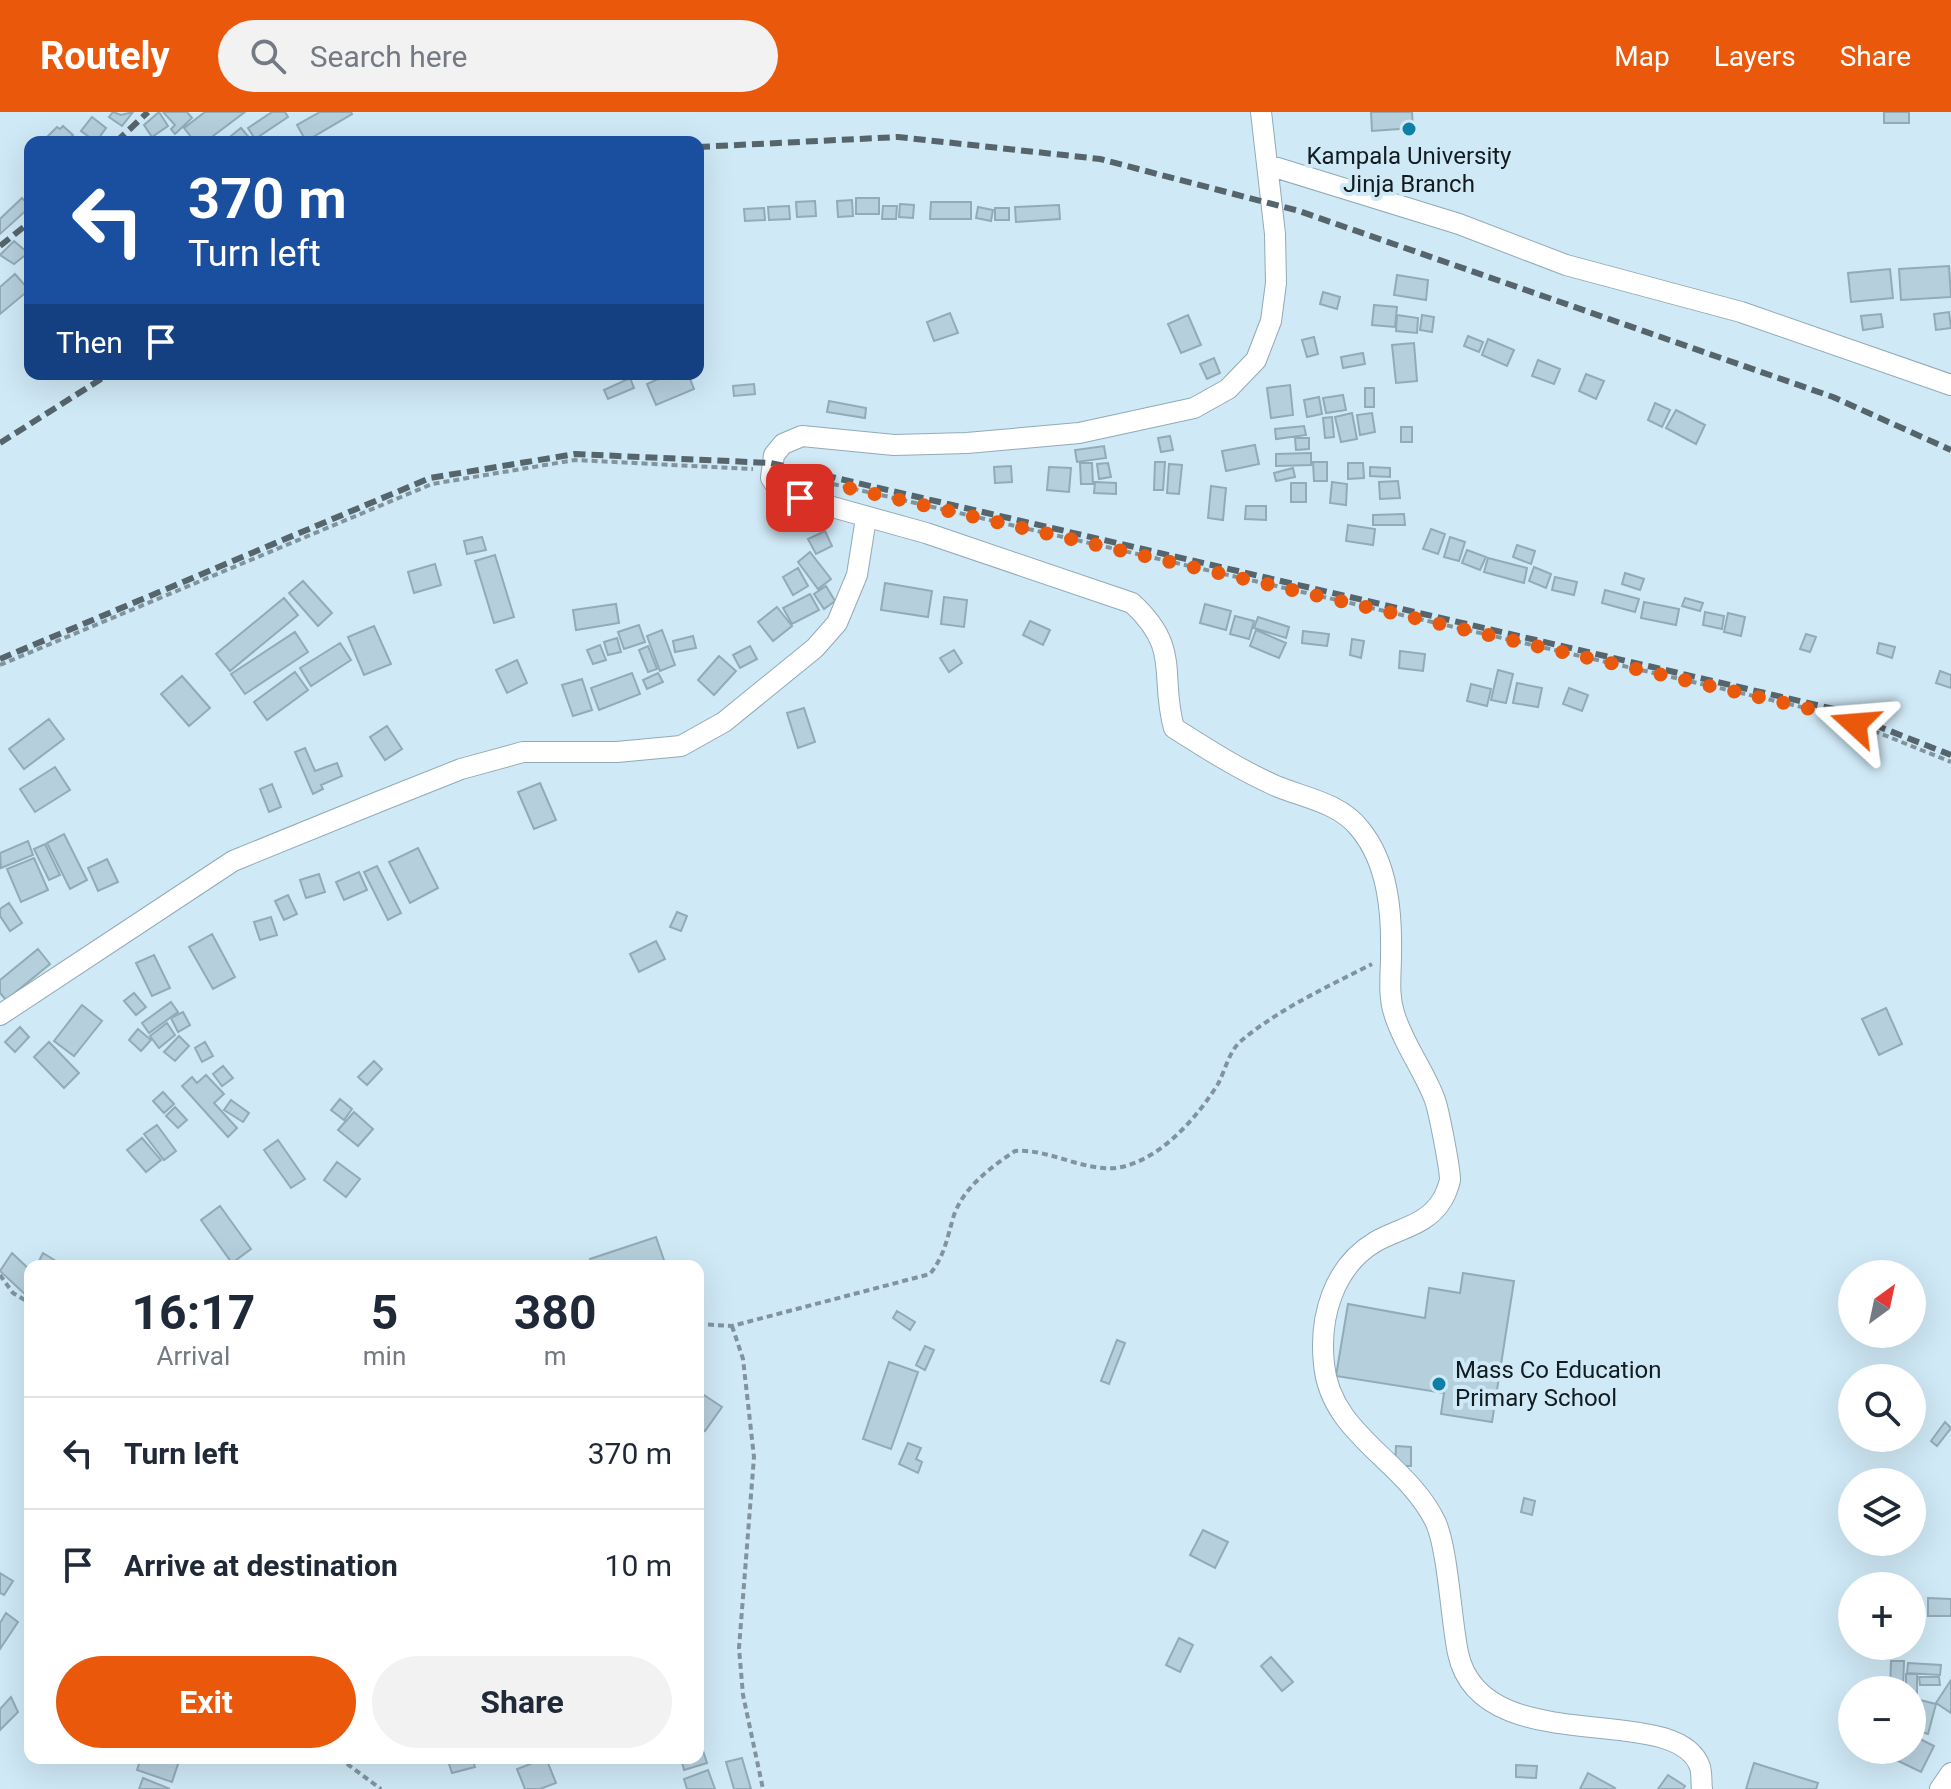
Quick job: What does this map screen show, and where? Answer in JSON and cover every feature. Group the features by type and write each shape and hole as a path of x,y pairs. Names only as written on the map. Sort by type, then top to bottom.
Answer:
{"street":[{"path":"1261,112 1276,283 1271,321 1256,360 1228,389 1194,408 1079,433 967,443 894,445 802,436 783,444 774,455 770,470 773,483 783,491 866,518 926,533 1132,603 1151,621 1165,652 1171,686 1168,708 1174,728 1228,762 1276,786 1332,806 1359,827 1381,862 1391,953 1389,980 1393,1011 1435,1101 1450,1180 1442,1202 1421,1222 1363,1250 1352,1259 1336,1283 1324,1322 1324,1364 1330,1398 1349,1426 1388,1460 1417,1492 1437,1525 1458,1654 1465,1679 1483,1699 1562,1726 1609,1728 1685,1747 1700,1766 1702,1789"},
{"path":"1268,165 1459,224 1566,265 1741,312 1951,385"},
{"path":"0,1015 233,861 461,769 523,752 617,752 681,746 724,722 815,648 837,623 857,575 866,518"},
{"path":"1940,1789 1951,1773"}],"path":[{"path":"0,665 432,484 575,460 770,470"},
{"path":"831,484 1832,714 1951,762"},
{"path":"704,1324 732,1326 930,1274 948,1245 955,1213 985,1171 1015,1151 1107,1168 1128,1166 1157,1151 1195,1115 1218,1083 1237,1044 1285,1010 1391,953"},
{"path":"0,1275 13,1293 24,1299"},
{"path":"732,1326 743,1359 754,1457 739,1648 743,1695 763,1789"},
{"path":"347,1764 381,1789"}],"building":[{"path":"113,112 121,115 133,112 122,126 109,117"},
{"path":"159,112 168,126 151,136 144,125"},
{"path":"163,112 187,112 192,118 175,134 171,129 175,125"},
{"path":"205,112 245,112 213,136 190,136 184,128"},
{"path":"272,112 285,112 288,117 260,136 253,136 248,128"},
{"path":"320,112 352,114 315,136 303,136 297,125"},
{"path":"1371,112 1412,112 1413,128 1372,131"},
{"path":"1884,112 1909,112 1909,123 1884,123"},
{"path":"92,117 106,128 100,136 88,136 81,131"},
{"path":"63,126 73,135 48,136 57,127 60,129"},
{"path":"241,128 248,136 231,136"},
{"path":"22,198 24,200 24,212 0,234 0,219"},
{"path":"856,198 879,198 879,214 856,214"},
{"path":"852,200 853,216 838,217 837,201"},
{"path":"815,201 816,216 797,217 796,202"},
{"path":"931,202 971,202 971,219 930,219"},
{"path":"900,204 914,205 913,218 899,217"},
{"path":"1059,205 1060,219 1016,222 1015,207"},
{"path":"789,206 790,219 769,220 768,207"},
{"path":"883,206 897,206 896,219 882,219"},
{"path":"978,207 993,210 991,221 976,218"},
{"path":"764,208 765,220 745,221 744,209"},
{"path":"995,208 1009,208 1009,220 995,220"},
{"path":"14,241 24,250 24,256 14,264 0,255"},
{"path":"1949,266 1951,297 1901,300 1899,269"},
{"path":"1890,269 1893,298 1851,302 1848,273"},
{"path":"15,274 24,284 24,294 0,314 0,287"},
{"path":"1397,275 1428,280 1426,300 1394,295"},
{"path":"1323,292 1340,297 1337,309 1320,304"},
{"path":"1374,305 1397,307 1395,327 1372,325"},
{"path":"1949,312 1951,328 1936,330 1934,314"},
{"path":"950,313 958,333 934,341 927,322"},
{"path":"1881,314 1883,327 1863,330 1861,316"},
{"path":"1188,315 1201,345 1181,353 1168,324"},
{"path":"1397,315 1418,318 1417,333 1396,331"},
{"path":"1422,315 1434,317 1432,332 1420,330"},
{"path":"1468,336 1483,342 1479,352 1464,346"},
{"path":"1314,337 1318,354 1307,357 1302,340"},
{"path":"1488,339 1514,350 1507,366 1482,355"},
{"path":"1414,343 1417,381 1396,383 1392,345"},
{"path":"1363,353 1365,364 1343,368 1341,357"},
{"path":"1214,358 1220,373 1207,379 1200,364"},
{"path":"1538,360 1560,369 1554,384 1532,376"},
{"path":"1586,374 1604,381 1596,399 1579,391"},
{"path":"626,380 631,380 634,388 608,399 604,390"},
{"path":"656,380 690,380 694,389 656,405 647,384"},
{"path":"754,384 755,394 734,396 733,386"},
{"path":"1290,385 1293,415 1271,418 1267,388"},
{"path":"1365,388 1374,388 1374,407 1365,407"},
{"path":"1343,395 1346,410 1326,413 1323,398"},
{"path":"1319,397 1322,414 1307,417 1304,400"},
{"path":"829,401 866,408 865,418 827,412"},
{"path":"1655,403 1670,410 1662,427 1648,420"},
{"path":"1676,410 1705,425 1696,444 1666,428"},
{"path":"1352,413 1357,439 1341,442 1335,417"},
{"path":"1372,413 1375,432 1360,435 1357,415"},
{"path":"1332,417 1334,437 1325,438 1323,418"},
{"path":"1304,426 1306,435 1276,439 1275,429"},
{"path":"1401,427 1412,427 1412,442 1401,442"},
{"path":"1170,436 1173,450 1161,452 1158,438"},
{"path":"1295,438 1309,438 1309,449 1296,450"},
{"path":"1255,445 1259,464 1226,471 1222,451"},
{"path":"1104,446 1106,458 1077,462 1075,450"},
{"path":"1311,453 1311,465 1276,466 1276,454"},
{"path":"1155,462 1165,462 1163,490 1154,490"},
{"path":"1313,462 1327,462 1327,481 1314,481"},
{"path":"1080,463 1092,463 1093,484 1081,484"},
{"path":"1108,463 1111,477 1099,479 1097,464"},
{"path":"1348,463 1363,463 1364,478 1348,479"},
{"path":"1169,464 1182,465 1179,494 1167,493"},
{"path":"1011,466 1012,482 995,483 994,467"},
{"path":"1049,467 1071,468 1069,492 1047,490"},
{"path":"1370,467 1390,468 1390,477 1370,476"},
{"path":"1293,468 1295,477 1276,481 1274,473"},
{"path":"1398,481 1400,498 1380,499 1379,482"},
{"path":"1095,482 1116,483 1116,494 1094,493"},
{"path":"1332,482 1347,484 1346,505 1330,503"},
{"path":"1291,483 1306,483 1306,502 1291,502"},
{"path":"1211,486 1226,488 1223,520 1208,518"},
{"path":"1246,506 1266,506 1266,520 1245,519"},
{"path":"1404,514 1405,525 1373,525 1373,515"},
{"path":"1348,525 1375,529 1373,545 1346,541"},
{"path":"1431,529 1445,534 1438,554 1423,549"},
{"path":"825,531 832,546 816,554 808,539"},
{"path":"482,537 486,550 467,554 464,541"},
{"path":"1450,537 1465,542 1459,561 1444,557"},
{"path":"1517,545 1535,551 1531,564 1513,557"},
{"path":"1467,550 1486,557 1480,570 1462,563"},
{"path":"810,552 831,579 818,589 798,562"},
{"path":"495,555 514,617 494,623 475,561"},
{"path":"1488,558 1527,568 1524,583 1484,572"},
{"path":"435,564 441,585 414,593 408,572"},
{"path":"1534,567 1551,574 1546,588 1529,581"},
{"path":"798,568 808,586 793,595 783,577"},
{"path":"1625,573 1644,579 1640,590 1622,584"},
{"path":"1555,577 1577,582 1574,595 1552,590"},
{"path":"303,581 332,613 318,626 289,593"},
{"path":"885,583 932,591 928,617 881,610"},
{"path":"826,586 835,601 824,609 814,594"},
{"path":"1605,590 1639,599 1635,612 1602,603"},
{"path":"810,594 819,610 792,624 783,608"},
{"path":"944,597 967,600 964,627 941,624"},
{"path":"284,598 298,615 230,671 216,654"},
{"path":"1685,598 1703,603 1700,611 1682,606"},
{"path":"1644,602 1679,609 1676,625 1641,618"},
{"path":"616,604 619,623 576,630 573,610"},
{"path":"1205,604 1231,611 1226,630 1200,623"},
{"path":"777,607 792,626 773,641 758,622"},
{"path":"1705,612 1724,616 1722,629 1703,625"},
{"path":"1728,613 1745,617 1741,636 1724,632"},
{"path":"1235,616 1254,621 1249,639 1230,634"},
{"path":"1258,617 1289,627 1286,638 1254,628"},
{"path":"1030,621 1050,630 1043,645 1023,635"},
{"path":"639,625 645,642 624,649 618,632"},
{"path":"374,626 391,664 364,675 348,637"},
{"path":"662,630 675,665 660,671 647,636"},
{"path":"1256,630 1286,643 1279,658 1250,646"},
{"path":"1303,631 1329,634 1327,646 1302,643"},
{"path":"295,632 308,652 245,694 231,674"},
{"path":"1806,634 1816,637 1810,652 1800,649"},
{"path":"693,636 696,648 675,652 673,641"},
{"path":"617,638 621,652 608,655 604,642"},
{"path":"1352,639 1364,641 1361,658 1350,655"},
{"path":"340,643 351,660 311,686 300,668"},
{"path":"1879,643 1895,647 1892,658 1877,653"},
{"path":"600,645 606,660 593,664 587,650"},
{"path":"648,646 657,669 648,672 639,650"},
{"path":"750,646 757,659 740,668 733,655"},
{"path":"954,650 962,663 949,672 940,658"},
{"path":"1400,651 1425,654 1423,671 1399,668"},
{"path":"719,656 736,671 714,695 698,680"},
{"path":"517,660 527,683 507,693 496,670"},
{"path":"1498,670 1513,674 1506,703 1491,700"},
{"path":"1940,671 1951,675 1951,688 1936,683"},
{"path":"295,672 308,690 267,720 254,702"},
{"path":"632,673 640,694 599,710 591,688"},
{"path":"658,673 663,682 647,689 643,680"},
{"path":"182,676 210,708 189,726 161,694"},
{"path":"582,679 592,710 573,716 562,685"},
{"path":"1517,683 1542,688 1538,707 1513,703"},
{"path":"1471,684 1491,689 1487,706 1467,701"},
{"path":"1569,688 1588,695 1582,711 1563,704"},
{"path":"804,708 815,742 798,748 787,713"},
{"path":"49,719 64,739 24,769 9,749"},
{"path":"387,726 402,749 385,760 370,737"},
{"path":"305,748 315,771 337,763 342,776 321,785 323,789 313,794 295,752"},
{"path":"55,767 70,790 35,812 20,789"},
{"path":"540,783 556,820 534,829 518,792"},
{"path":"272,784 281,807 269,812 260,789"},
{"path":"64,834 87,880 70,889 47,843"},
{"path":"28,841 33,855 1,868 0,853"},
{"path":"45,844 60,875 49,880 34,849"},
{"path":"418,848 438,888 410,903 389,862"},
{"path":"34,858 48,890 21,902 7,869"},
{"path":"107,859 118,882 98,891 88,868"},
{"path":"377,866 401,913 388,920 364,872"},
{"path":"359,872 367,890 344,900 336,882"},
{"path":"319,874 325,892 306,898 300,880"},
{"path":"288,895 297,914 284,920 275,901"},
{"path":"9,903 22,923 10,931 0,916 0,909"},
{"path":"677,912 687,916 681,931 670,927"},
{"path":"271,917 277,935 260,940 254,922"},
{"path":"212,934 235,977 213,989 189,947"},
{"path":"656,941 665,959 639,972 630,954"},
{"path":"38,949 50,964 6,1000 0,993 0,980"},
{"path":"154,955 170,988 152,996 136,963"},
{"path":"134,993 146,1007 136,1015 124,1001"},
{"path":"171,1002 178,1012 149,1033 142,1023"},
{"path":"82,1005 102,1021 74,1056 54,1041"},
{"path":"1886,1008 1902,1044 1879,1055 1862,1019"},
{"path":"183,1012 190,1025 178,1032 171,1018"},
{"path":"167,1023 175,1035 159,1048 150,1036"},
{"path":"20,1027 29,1037 15,1052 5,1042"},
{"path":"138,1029 151,1040 141,1051 129,1040"},
{"path":"179,1036 189,1046 175,1061 164,1052"},
{"path":"49,1042 79,1073 64,1088 34,1057"},
{"path":"205,1042 213,1056 202,1062 195,1048"},
{"path":"374,1061 382,1069 367,1085 358,1077"},
{"path":"223,1066 233,1078 222,1086 213,1074"},
{"path":"206,1075 224,1094 214,1103 237,1128 228,1137 182,1086 192,1077 197,1083"},
{"path":"163,1092 174,1104 164,1113 153,1101"},
{"path":"340,1099 352,1109 344,1120 331,1110"},
{"path":"231,1100 249,1113 243,1122 224,1110"},
{"path":"175,1107 187,1120 178,1128 166,1116"},
{"path":"354,1112 373,1129 358,1146 338,1130"},
{"path":"157,1125 176,1151 164,1160 144,1134"},
{"path":"142,1138 161,1160 146,1172 127,1150"},
{"path":"278,1140 305,1179 291,1188 264,1150"},
{"path":"337,1162 360,1179 346,1197 324,1180"},
{"path":"220,1206 251,1249 236,1260 230,1260 201,1220"},
{"path":"656,1237 664,1260 590,1260"},
{"path":"12,1253 24,1264 24,1293 0,1271"},
{"path":"43,1253 54,1260 40,1260"},
{"path":"1463,1273 1514,1281 1492,1422 1441,1414 1444,1393 1336,1376 1348,1304 1425,1318 1429,1288 1460,1293"},
{"path":"897,1311 915,1322 910,1330 893,1318"},
{"path":"1117,1340 1125,1343 1109,1384 1101,1381"},
{"path":"925,1346 934,1350 925,1370 916,1365"},
{"path":"889,1362 918,1372 891,1449 863,1439"},
{"path":"704,1395 722,1407 704,1430"},
{"path":"1945,1422 1951,1428 1937,1446 1931,1441"},
{"path":"908,1443 921,1448 916,1459 922,1462 918,1473 899,1464"},
{"path":"1396,1446 1411,1447 1411,1466 1395,1466"},
{"path":"1524,1498 1535,1501 1532,1515 1521,1512"},
{"path":"1203,1530 1228,1542 1215,1568 1190,1555"},
{"path":"0,1573 13,1581 4,1595 0,1593"},
{"path":"1928,1598 1951,1599 1951,1616 1928,1616"},
{"path":"6,1613 18,1622 0,1649 0,1623"},
{"path":"1179,1638 1193,1645 1180,1672 1166,1665"},
{"path":"1271,1657 1293,1682 1282,1691 1261,1666"},
{"path":"1891,1661 1904,1661 1903,1676 1890,1676"},
{"path":"1908,1663 1941,1665 1940,1675 1907,1673"},
{"path":"1926,1677 1939,1677 1940,1685 1926,1685"},
{"path":"1951,1680 1951,1713 1936,1703"},
{"path":"11,1697 18,1712 0,1730 0,1709"},
{"path":"1926,1702 1936,1704 1926,1733"},
{"path":"1926,1742 1934,1746 1926,1762"},
{"path":"742,1758 751,1789 734,1789 726,1762"},
{"path":"1754,1763 1818,1783 1816,1789 1746,1789"},
{"path":"139,1764 178,1764 172,1782 137,1770"},
{"path":"449,1764 474,1764 475,1767 452,1773"},
{"path":"530,1764 548,1764 556,1783 540,1789 525,1789 517,1769"},
{"path":"682,1764 704,1764 684,1770"},
{"path":"1904,1764 1925,1764 1921,1772"},
{"path":"1516,1765 1537,1766 1536,1778 1516,1777"},
{"path":"708,1770 715,1789 687,1789 684,1779"},
{"path":"1588,1773 1615,1788 1580,1789"},
{"path":"1668,1775 1685,1786 1683,1789 1658,1789"},
{"path":"143,1778 170,1789 139,1789"}],"railway":[{"path":"122,136 148,112"},
{"path":"704,147 898,137 1100,159 1299,211 1833,397 1951,450"},
{"path":"0,246 24,227"},
{"path":"0,443 100,380"},
{"path":"0,659 430,478 575,454 771,463 1834,709 1951,755"}],"place":[{"name":"Kampala University Jinja Branch","path":"1409,129"},
{"name":"Mass Co Education Primary School","path":"1439,1384"}],"route":[{"path":"800,498 777,487 770,470 1832,714 1855,724"}]}
